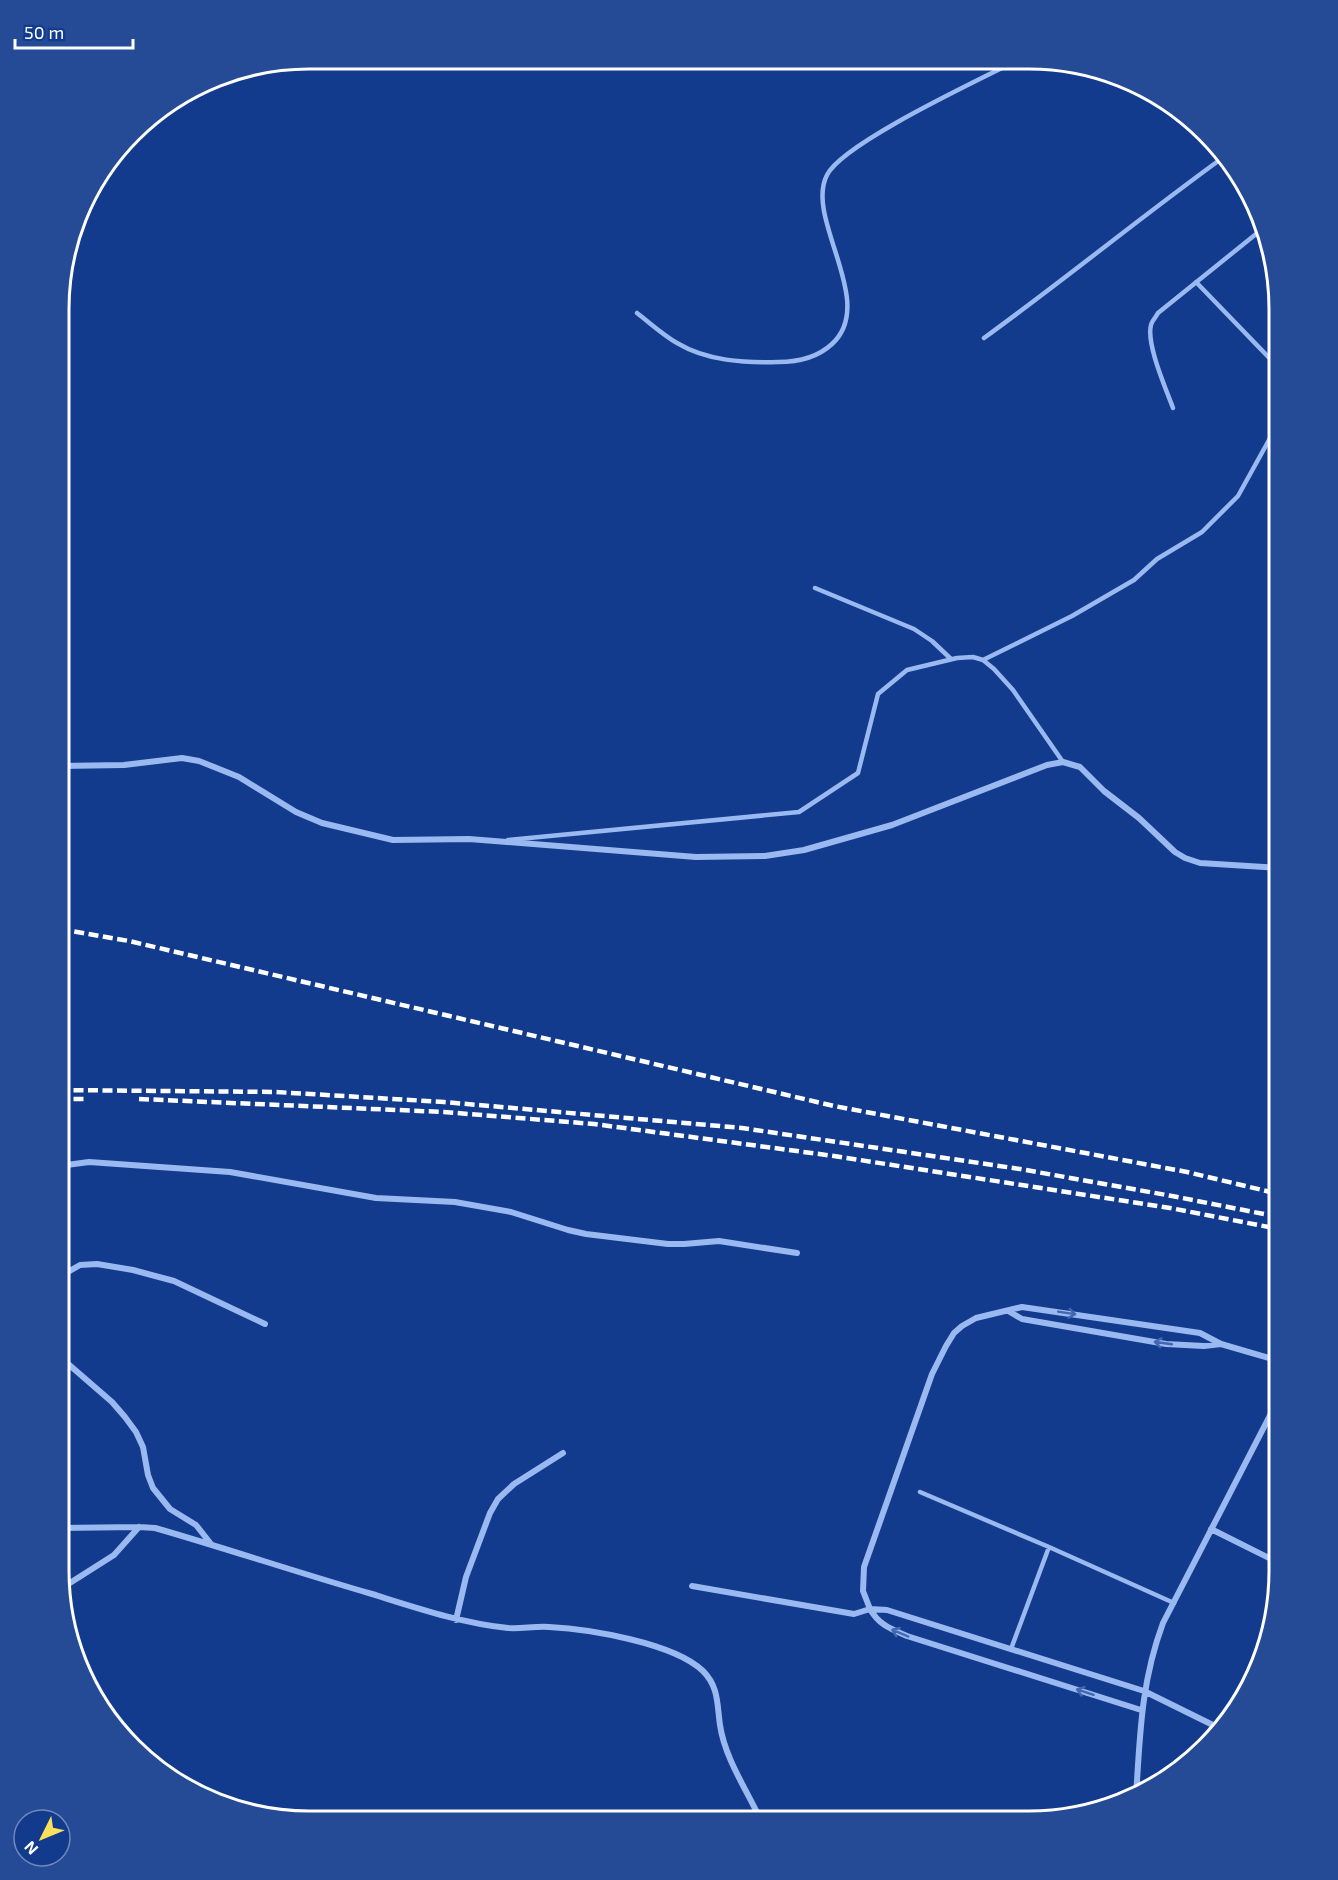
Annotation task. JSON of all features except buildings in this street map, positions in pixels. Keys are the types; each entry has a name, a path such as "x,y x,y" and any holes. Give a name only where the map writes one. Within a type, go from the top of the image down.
{"street":[{"path":"69,766 124,765 182,758 199,761 239,777 296,812 322,823 393,840 498,841 696,857 765,856 804,850 892,825 1047,765 1063,762 1080,767 1175,852 1185,858 1200,863 1269,867"},
{"path":"69,1164 89,1161 230,1172 376,1198 466,1204 511,1212 586,1234 668,1244 719,1241 797,1253"},
{"path":"69,1271 80,1265 97,1264 133,1270 174,1281 265,1324"},
{"path":"1141,1710 907,1636 885,1627 876,1619 863,1591 864,1567 932,1374 946,1346 962,1326 976,1318 1010,1312 1022,1307 1200,1333 1221,1344 1269,1358"},
{"path":"1010,1312 1022,1319 1166,1344 1204,1346 1221,1344"},
{"path":"69,1365 125,1417 143,1447 153,1488 170,1509 196,1525 211,1544"},
{"path":"1137,1785 1141,1710 1155,1644 1269,1417"},
{"path":"456,1620 466,1577 490,1513 498,1499 514,1484 563,1453"},
{"path":"70,1583 114,1555 139,1527"},
{"path":"69,1528 155,1528 456,1620 510,1628 549,1627 659,1646 688,1658 705,1672 715,1689 718,1700 725,1747 756,1811"},
{"path":"1211,1529 1269,1558"},
{"path":"692,1586 854,1614 870,1609 887,1610 1144,1691 1212,1725"}],"lane":[{"path":"637,313 677,343 712,358 751,363 791,362 820,354 838,339 845,326 847,306 842,271 822,196 823,185 833,165 886,129 1001,69"},
{"path":"984,338 1055,286 1134,222 1218,161"},
{"path":"1173,408 1157,364 1150,333 1151,323 1158,313 1257,234"},
{"path":"1196,282 1269,357"},
{"path":"983,660 1072,616 1134,580 1157,559 1202,532 1238,496 1269,442"},
{"path":"815,588 914,629 932,641 951,659"},
{"path":"498,841 799,812 858,773 878,694 907,670 951,659 973,657 983,660 1013,690 1063,762"},
{"path":"920,1492 1174,1603"},
{"path":"1011,1649 1048,1546"}],"railway":[{"path":"69,931 129,941 834,1106 1187,1172 1269,1192"},
{"path":"69,1090 276,1092 444,1102 742,1128 1020,1169 1269,1215"},
{"path":"69,1099 85,1099"},
{"path":"139,1099 444,1112 594,1124 834,1156 1170,1208 1269,1227"}]}
